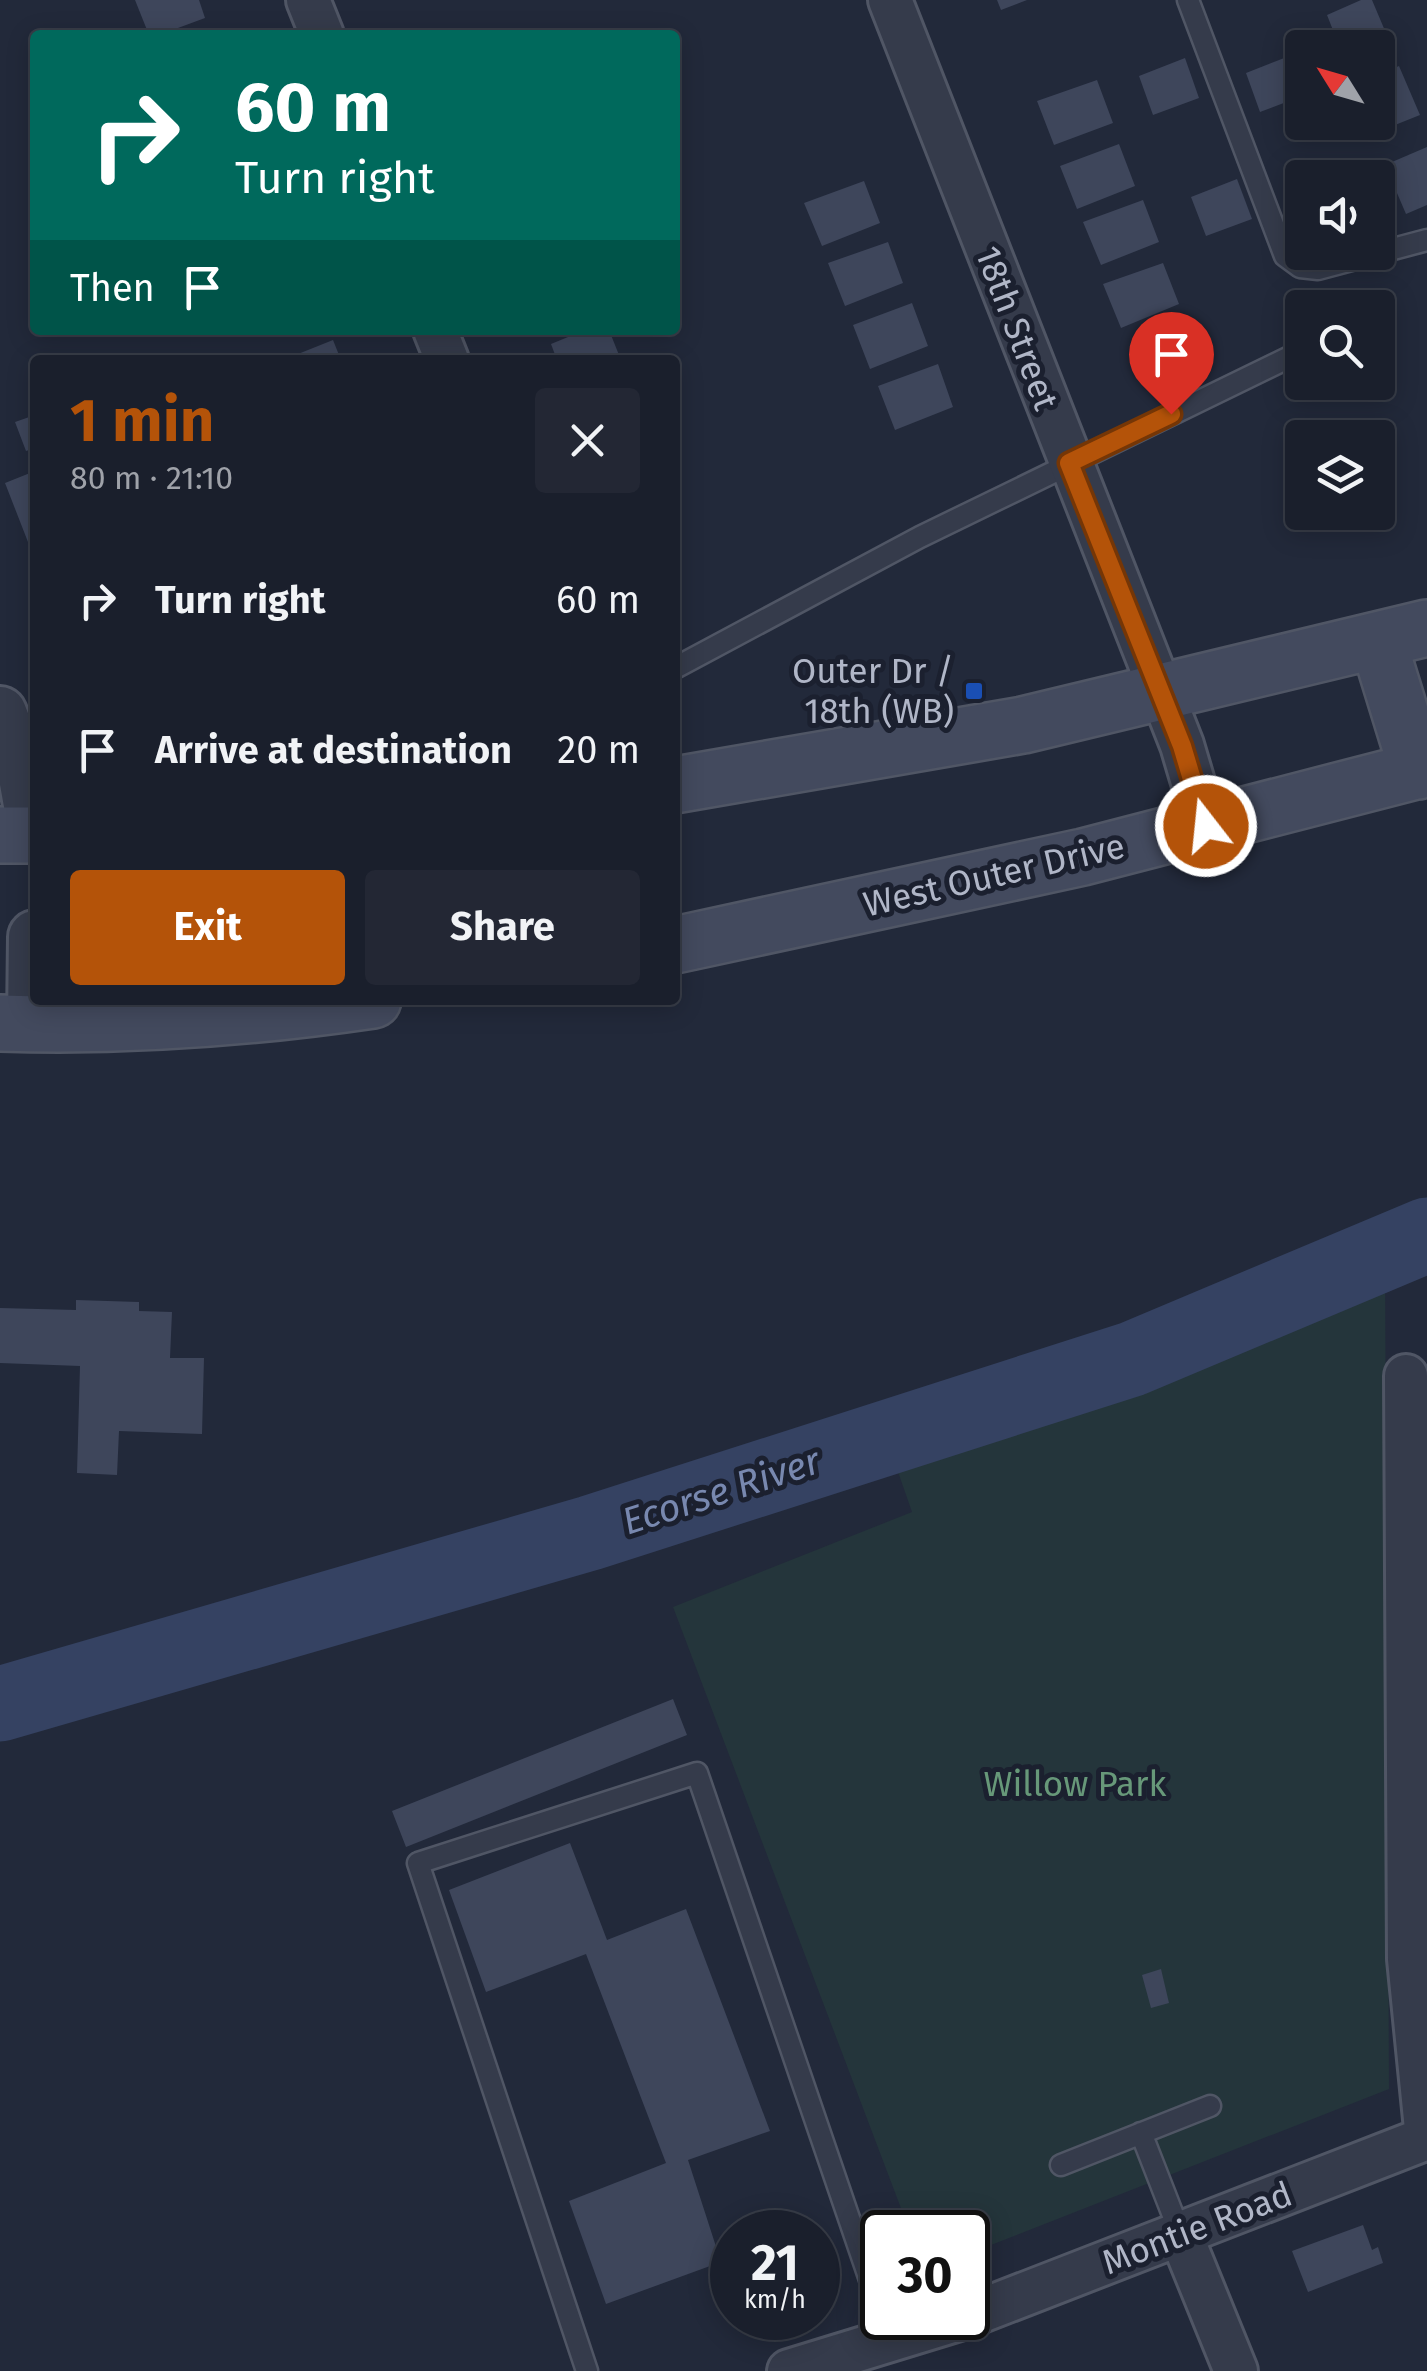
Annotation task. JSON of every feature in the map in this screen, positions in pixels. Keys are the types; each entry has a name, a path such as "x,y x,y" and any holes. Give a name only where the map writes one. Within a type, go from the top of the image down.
{"main road":[{"path":"680,784 1023,726 1403,634 1422,770"},
{"name":"West Outer Drive","path":"680,945 1083,857 1422,770"},
{"path":"0,835 30,834"},
{"path":"17,1024 218,1017 327,1005"}],"street":[{"path":"308,0 320,30"},
{"name":"18th Street","path":"890,0 1182,746 1206,826"},
{"path":"0,713 25,777 30,806"},
{"path":"17,1024 30,961"},
{"path":"1413,1382 1409,1959 1427,2138"},
{"name":"Montie Road","path":"990,2307 1427,2138"},
{"path":"1180,2234 1236,2371"},
{"name":"Montie Road","path":"789,2371 860,2337"}],"lane":[{"path":"1188,0 1285,256 1300,267 1318,268 1427,240"},
{"path":"680,665 920,537 1285,359"},
{"path":"587,2371 418,1863 697,1773 860,2248"},
{"path":"1062,2165 1210,2106"},
{"path":"1141,2133 1180,2234"}],"green space":[{"name":"Willow Park","path":"1385,1261 1389,2089 990,2245 990,2210 902,2210 673,1607 912,1512 889,1446"}],"building":[{"path":"135,0 199,0 205,18 173,30 147,30"},
{"path":"997,0 1027,0 1001,10"},
{"path":"1361,0 1372,0 1385,30 1333,30 1327,15"},
{"path":"1185,58 1199,98 1153,115 1139,76"},
{"path":"1285,58 1285,102 1260,112 1246,73"},
{"path":"1399,66 1420,115 1395,125 1395,68"},
{"path":"1097,80 1113,123 1054,145 1037,101"},
{"path":"1119,144 1135,186 1077,209 1060,166"},
{"path":"1427,147 1427,205 1406,214 1395,188 1395,161"},
{"path":"1237,179 1252,219 1206,236 1191,197"},
{"path":"864,181 880,223 822,246 804,203"},
{"path":"1143,200 1159,242 1101,265 1083,222"},
{"path":"888,242 903,283 845,306 828,263"},
{"path":"1163,263 1179,304 1121,328 1103,284"},
{"path":"912,303 928,346 870,369 853,325"},
{"path":"573,335 611,335 619,355 555,355 551,344"},
{"path":"333,340 339,355 296,355"},
{"path":"938,364 953,407 895,430 878,386"},
{"path":"30,417 30,450 26,451 15,422"},
{"path":"30,473 30,547 5,483"},
{"path":"76,1300 139,1302 139,1311 172,1312 170,1358 204,1358 202,1434 119,1431 117,1475 77,1473 80,1366 0,1363 0,1308 76,1310"},
{"path":"673,1699 687,1735 406,1847 392,1811"},
{"path":"570,1843 607,1940 686,1909 770,2131 688,2160 710,2228 710,2266 606,2304 569,2201 666,2163 586,1954 486,1992 449,1890"},
{"path":"1161,1969 1169,2003 1151,2008 1142,1975"},
{"path":"1363,2225 1372,2250 1378,2247 1383,2263 1308,2292 1292,2251"}],"waterway":[{"name":"Ecorse River","path":"0,1704 590,1533 1132,1359 1427,1235"}],"place":[{"name":"Outer Dr / 18th (WB)","path":"974,691"}],"route":[{"path":"1171,414 1069,463 1182,746 1206,826"}]}
